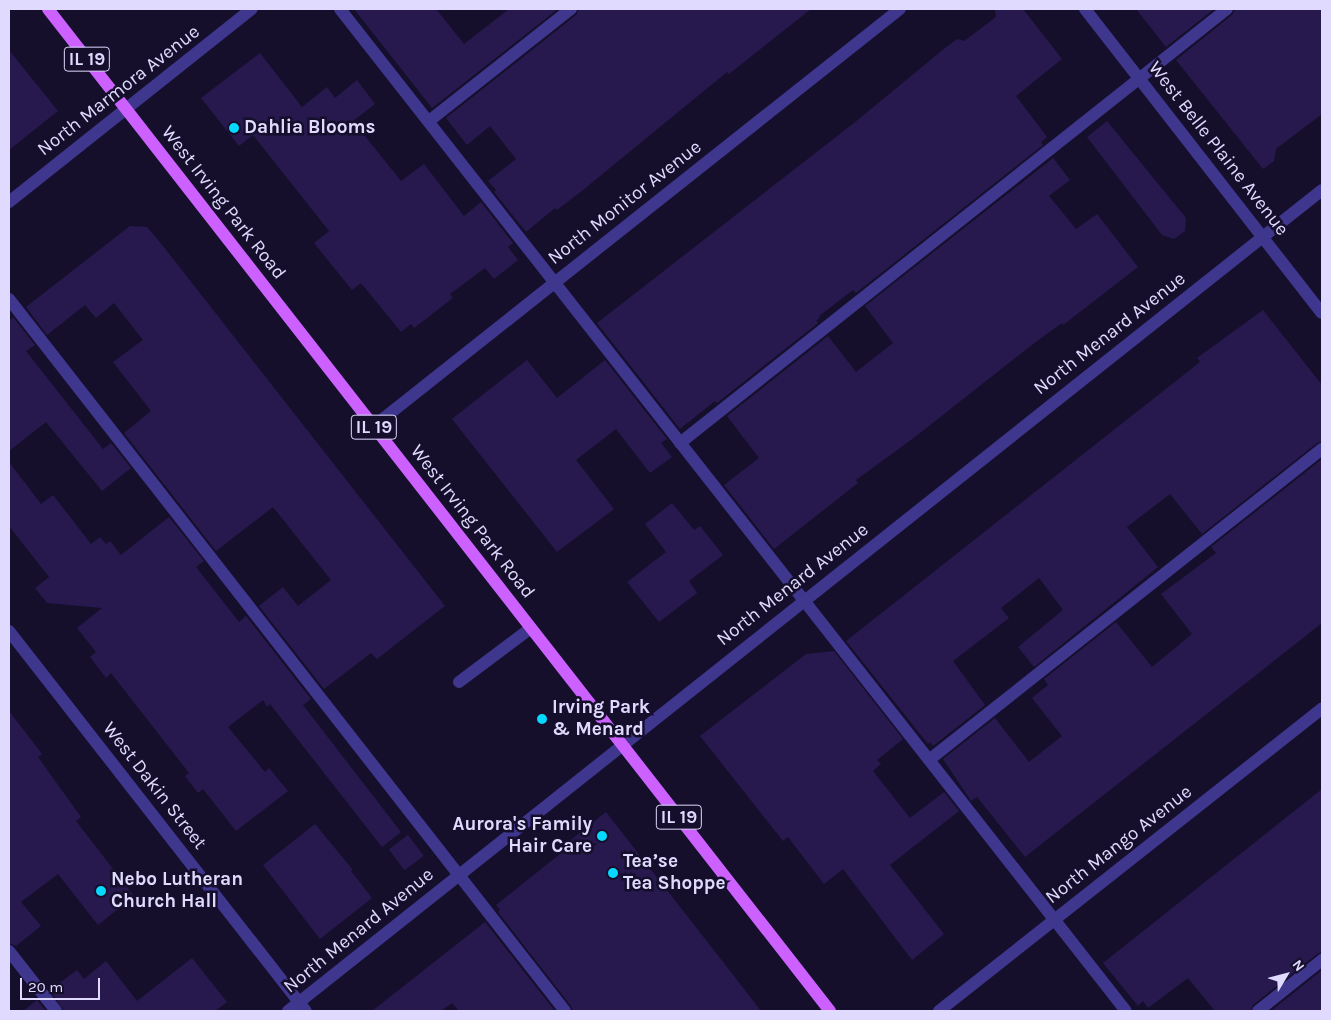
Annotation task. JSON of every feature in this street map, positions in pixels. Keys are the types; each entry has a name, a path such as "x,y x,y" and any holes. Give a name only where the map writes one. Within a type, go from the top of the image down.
{"main road":[{"name":"West Irving Park Road","path":"48,9 830,1011"}],"street":[{"name":"North Marmora Avenue","path":"9,202 252,9"},
{"path":"340,9 1126,1011"},
{"path":"429,122 571,9"},
{"name":"North Monitor Avenue","path":"374,426 900,9"},
{"name":"West Belle Plaine Avenue","path":"1085,9 1322,313"},
{"path":"680,443 1227,9"},
{"name":"North Menard Avenue","path":"288,1011 303,1007 459,875 622,744 1322,190"},
{"path":"9,299 565,1011"},
{"path":"929,760 1322,449"},
{"path":"459,682 532,628"},
{"name":"West Dakin Street","path":"9,631 303,1007"},
{"name":"North Mango Avenue","path":"939,1011 1322,708"},
{"path":"9,951 56,1011"},
{"path":"1258,1011 1322,960"}],"building":[{"path":"354,9 436,9 464,44 509,9 558,9 432,108"},
{"path":"579,9 811,9 729,74 727,72 583,190 557,210 555,208 526,232 494,192 496,190 488,181 516,159 490,126 467,145 446,118 576,15"},
{"path":"995,9 1023,9 1062,59 1016,96 1047,137 1041,142 1043,145 856,293 853,290 819,316 820,318 816,321 818,323 717,403 715,401 680,429 597,323 854,123 945,48 957,39 964,41 996,17"},
{"path":"1136,9 1214,9 1166,47"},
{"path":"1235,9 1322,9 1322,114 1276,149 1274,161 1263,169 1176,60 1232,15"},
{"path":"9,50 58,111 9,150"},
{"path":"260,53 302,107 327,87 335,98 357,80 375,104 353,121 401,181 424,164 464,216 481,202 513,243 508,247 518,260 494,279 485,268 450,294 453,298 414,328 411,324 401,332 361,283 352,290 314,243 329,231 253,135 239,146 201,98"},
{"path":"1107,121 1186,218 1185,231 1174,239 1162,235 1087,137"},
{"path":"1053,158 1070,180 1049,196 1076,229 1097,214 1138,267 1063,325 1062,323 1033,344 915,437 856,480 858,483 774,549 724,485 759,458 727,416 828,336 856,372 893,343 865,306"},
{"path":"130,226 147,227 163,246 445,606 377,659 371,653 324,689 259,606 283,587 298,606 331,580 273,507 216,551 124,433 151,411 113,362 143,340 114,303 96,318 85,305 47,335 26,307"},
{"path":"1263,310 1322,385 1322,441 1202,534 1170,494 1127,527 1158,567 1034,667 1018,647 1063,610 1039,578 1001,608 1009,618 953,661 985,705 933,746 930,742 928,744 846,641 1200,362 1197,358"},
{"path":"13,317 35,345 26,351 103,449 111,443 131,468 102,491 46,422 9,451 9,321"},
{"path":"527,360 557,398 605,360 667,439 661,443 672,457 650,473 616,429 576,460 614,509 557,552 452,419"},
{"path":"1322,459 1322,623 1025,857 977,797 971,801 943,759 995,718 1029,762 1062,736 1032,698 1048,685 1044,679 1116,622 1152,667 1192,634 1161,594 1216,553 1211,547"},
{"path":"9,462 41,504 53,495 91,544 100,537 106,544 110,541 121,555 169,517 204,561 196,567 239,622 246,616 311,699 303,705 401,832 382,847 270,704 267,707 263,700 228,727 265,772 269,768 288,791 236,831 203,789 198,793 185,776 189,773 111,673 106,678 90,657 96,652 77,628 102,608 47,603 35,588 49,577 9,526"},
{"path":"672,503 694,530 700,526 723,555 689,581 697,593 659,622 627,582 666,552 645,524"},
{"path":"834,651 903,739 877,760 881,764 873,771 910,818 944,792 959,811 890,865 944,934 912,960 843,869 824,884 788,837 783,841 700,736 806,654"},
{"path":"9,711 42,754 38,757 81,817 76,821 134,896 98,925 58,874 21,902 41,926 16,946 9,943"},
{"path":"1322,789 1322,952 1253,1005 1250,1011 1215,1011 1188,978 1148,1008 1143,1001 1138,1006 1103,963"},
{"path":"606,812 761,1011 573,1011 498,912 500,910 496,905 560,854 558,850"},
{"path":"315,824 353,870 351,871 372,898 320,939 263,865"},
{"path":"408,835 424,856 404,870 389,849"},
{"path":"485,922 555,1011 459,1011 452,1003 441,1011 372,1011"},
{"path":"192,958 227,1002 215,1011 64,1011 50,990 77,970 84,979 106,961 137,1001"},
{"path":"1322,970 1322,1011 1271,1011"},
{"path":"37,1000 46,1011 23,1011"}],"place":[{"name":"Dahlia Blooms","path":"234,128"},
{"name":"Irving Park & Menard","path":"542,719"},
{"name":"Aurora's Family Hair Care","path":"602,836"},
{"name":"Tea’se Tea Shoppe","path":"613,873"},
{"name":"Nebo Lutheran Church Hall","path":"101,891"}]}
